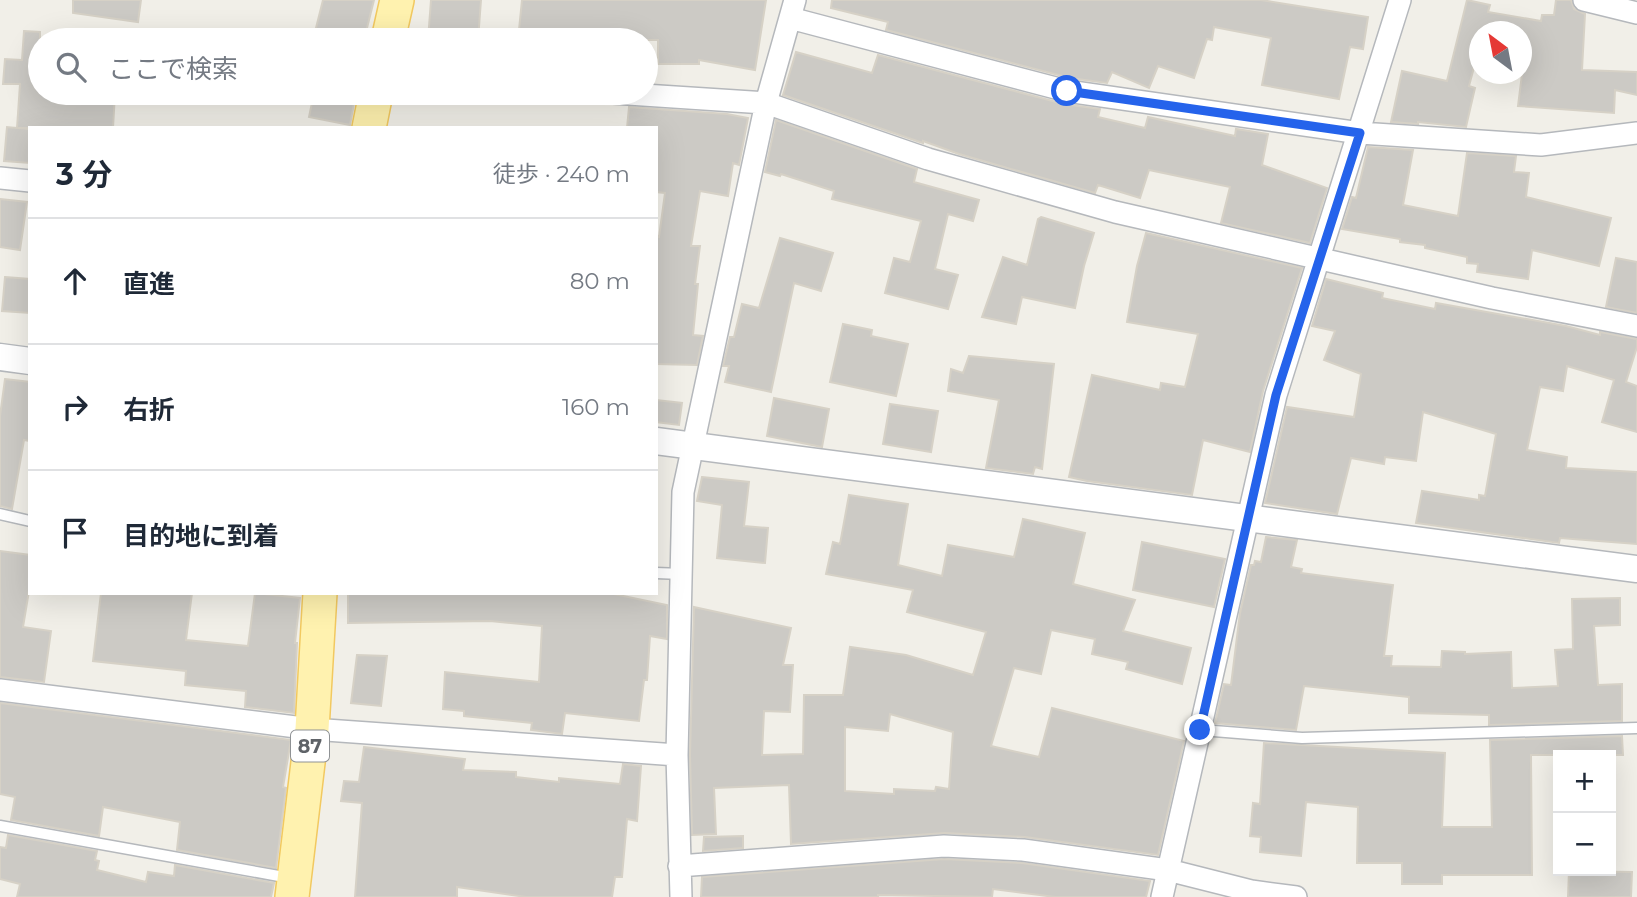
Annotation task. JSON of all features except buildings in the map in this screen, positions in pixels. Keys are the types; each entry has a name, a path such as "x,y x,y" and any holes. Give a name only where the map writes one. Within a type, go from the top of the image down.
{"main road":[{"path":"391,28 397,0"},
{"path":"369,126 374,105"},
{"name":"87","path":"294,888 312,729 320,595"}],"street":[{"path":"1162,897 1276,395 1400,0"},
{"path":"1584,0 1637,13"},
{"path":"681,897 677,755 683,492 766,103 792,9 1067,91 1360,133 1541,145 1637,133"},
{"path":"658,96 766,103 928,159 1115,212 1492,298 1637,327"},
{"path":"0,178 28,181"},
{"path":"0,357 28,360"},
{"path":"658,441 1637,569"},
{"path":"0,690 312,729 677,755"},
{"path":"679,866 944,846 1023,850 1168,870 1251,891 1296,897"}],"lane":[{"path":"0,514 28,521"},
{"path":"658,573 682,574"},
{"path":"1200,730 1302,738 1637,728"},
{"path":"0,826 294,888"}],"route":[{"path":"1067,91 1360,133 1276,395 1200,730"}]}
